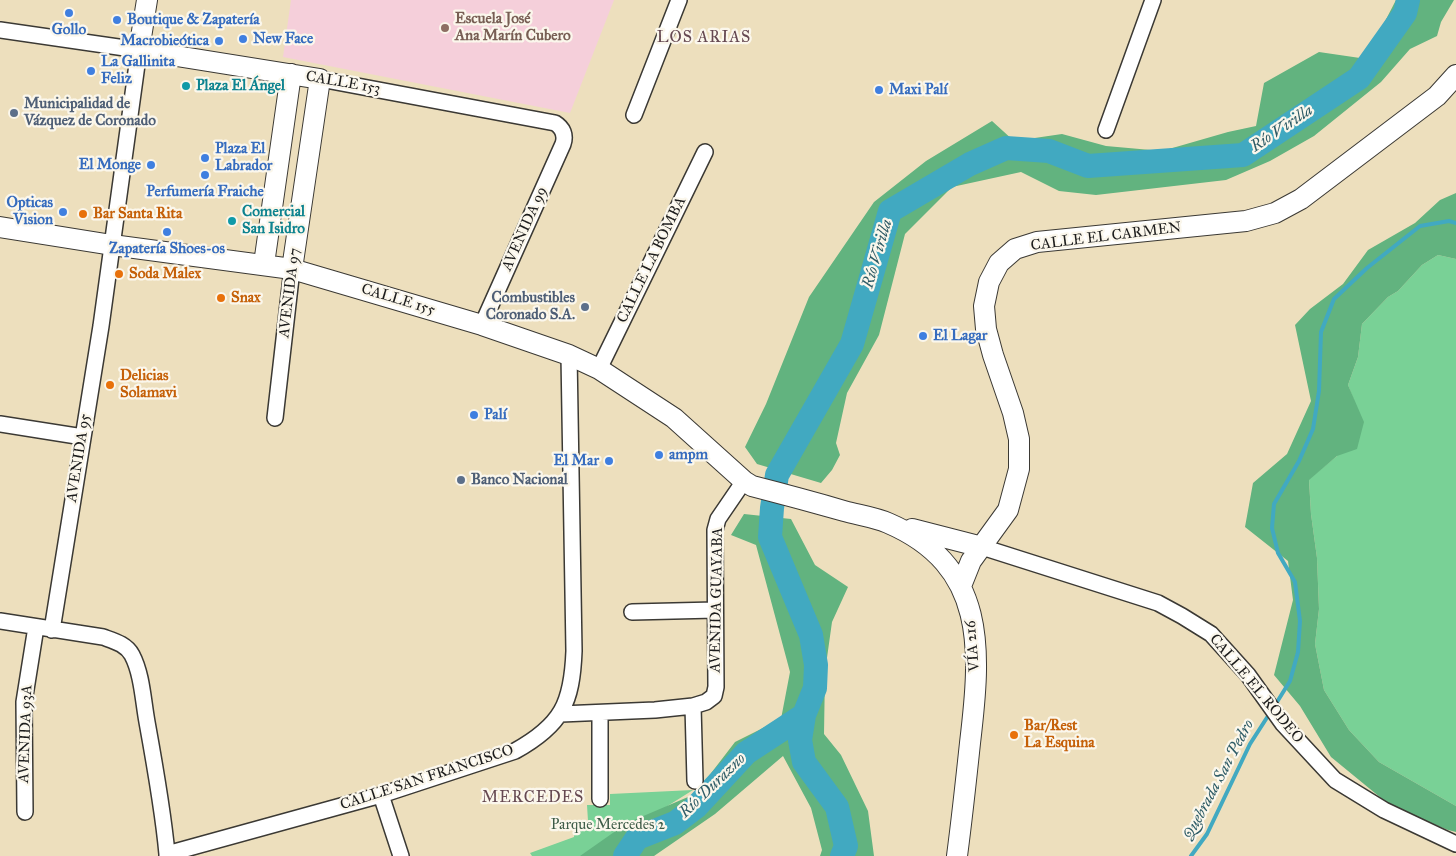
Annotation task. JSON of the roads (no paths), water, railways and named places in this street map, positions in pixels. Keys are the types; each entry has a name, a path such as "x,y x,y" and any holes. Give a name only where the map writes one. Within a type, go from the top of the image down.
{"main road":[{"name":"AVENIDA 95","path":"140,50 147,0"},
{"name":"CALLE 153","path":"140,50 320,79"},
{"name":"AVENIDA 97","path":"264,264 291,74"},
{"name":"CALLE EL CARMEN","path":"961,586 971,561 1008,510 1020,469 1018,439 1013,413 993,355 986,328 984,306 989,282 999,263 1015,249 1036,242 1246,221 1275,213 1301,199 1438,96 1456,75"},
{"name":"AVENIDA 97","path":"292,269 320,79"},
{"name":"CALLE 155","path":"0,227 292,269 482,326 569,355 599,369 674,418 748,484"},
{"name":"VÍA 216","path":"748,484 886,522 925,543 947,564 961,586 969,605 975,628 977,667 957,856"},
{"path":"886,522 982,547"}],"street":[{"path":"634,115 679,0"},
{"path":"1106,130 1153,0"},
{"name":"CALLE 153","path":"0,30 140,50"},
{"name":"AVENIDA 95","path":"52,630 101,326 140,50"},
{"name":"CALLE 153","path":"320,79 555,123 564,131"},
{"name":"AVENIDA 99","path":"482,326 563,144 564,131"},
{"name":"CALLE LA BOMBA","path":"599,369 705,152"},
{"name":"AVENIDA 97","path":"275,418 292,269"},
{"name":"CALLE SAN FRANCISCO","path":"167,855 381,795 515,751 533,741 561,714 571,692 574,651 569,355"},
{"path":"0,424 83,437"},
{"name":"AVENIDA GUAYABA","path":"693,706 706,702 714,696 716,687 715,530 718,518 748,484"},
{"name":"CALLE EL RODEO","path":"982,547 1158,604 1212,634 1248,676 1283,724 1335,780 1384,810 1456,844"},
{"path":"632,612 715,610"},
{"path":"0,621 104,637 118,642 127,648 132,655 140,682 162,808 167,855"},
{"name":"AVENIDA 93A","path":"25,812 24,702 36,627"},
{"path":"561,714 693,706 695,781"},
{"path":"600,713 600,799"},
{"path":"381,795 400,856"}],"waterway":[{"name":"Río Virilla","path":"842,856 846,846 837,807 804,762 800,740 804,715 815,688 816,665 811,635 770,537 772,508 777,475 852,344 890,211 970,164 1006,148 1049,151 1088,166 1243,155 1359,78 1405,13 1408,0"},
{"name":"Quebrada San Pedro","path":"1277,702 1290,681 1298,652 1300,621 1295,582 1278,553 1272,528 1274,504 1299,461 1313,429 1319,391 1321,332 1334,299 1367,268 1420,226 1449,221 1456,223"},
{"name":"Río Durazno","path":"625,856 637,838 675,823 696,807 746,753 804,715"},
{"name":"Quebrada San Pedro","path":"1191,856 1207,834 1250,744 1268,716"}],"place":[{"name":"Gollo","path":"69,13"},
{"name":"Boutique & Zapatería","path":"117,20"},
{"name":"Escuela José Ana Marín Cubero","path":"445,28"},
{"name":"New Face","path":"243,39"},
{"name":"Macrobieótica","path":"219,41"},
{"name":"La Gallinita Feliz","path":"91,71"},
{"name":"Plaza El Ángel","path":"186,86"},
{"name":"Maxi Palí","path":"879,90"},
{"name":"Municipalidad de Vázquez de Coronado","path":"14,113"},
{"name":"Plaza El Labrador","path":"205,158"},
{"name":"El Monge","path":"151,165"},
{"name":"Perfumería Fraiche","path":"205,175"},
{"name":"Opticas Vision","path":"63,212"},
{"name":"Bar Santa Rita","path":"83,214"},
{"name":"Comercial San Isidro","path":"232,221"},
{"name":"Zapatería Shoes-os","path":"167,232"},
{"name":"Soda Malex","path":"119,274"},
{"name":"Snax","path":"221,298"},
{"name":"Combustibles Coronado S.A.","path":"585,307"},
{"name":"El Lagar","path":"923,336"},
{"name":"Delicias Solamavi","path":"110,385"},
{"name":"Palí","path":"474,415"},
{"name":"ampm","path":"659,455"},
{"name":"El Mar","path":"609,461"},
{"name":"Banco Nacional","path":"461,480"},
{"name":"Bar/Rest La Esquina","path":"1014,735"}],"district":[{"name":"LOS ARIAS","path":"704,38"},
{"name":"MERCEDES","path":"533,798"}],"park label":[{"name":"Parque Mercedes 2","path":"608,825"}]}
